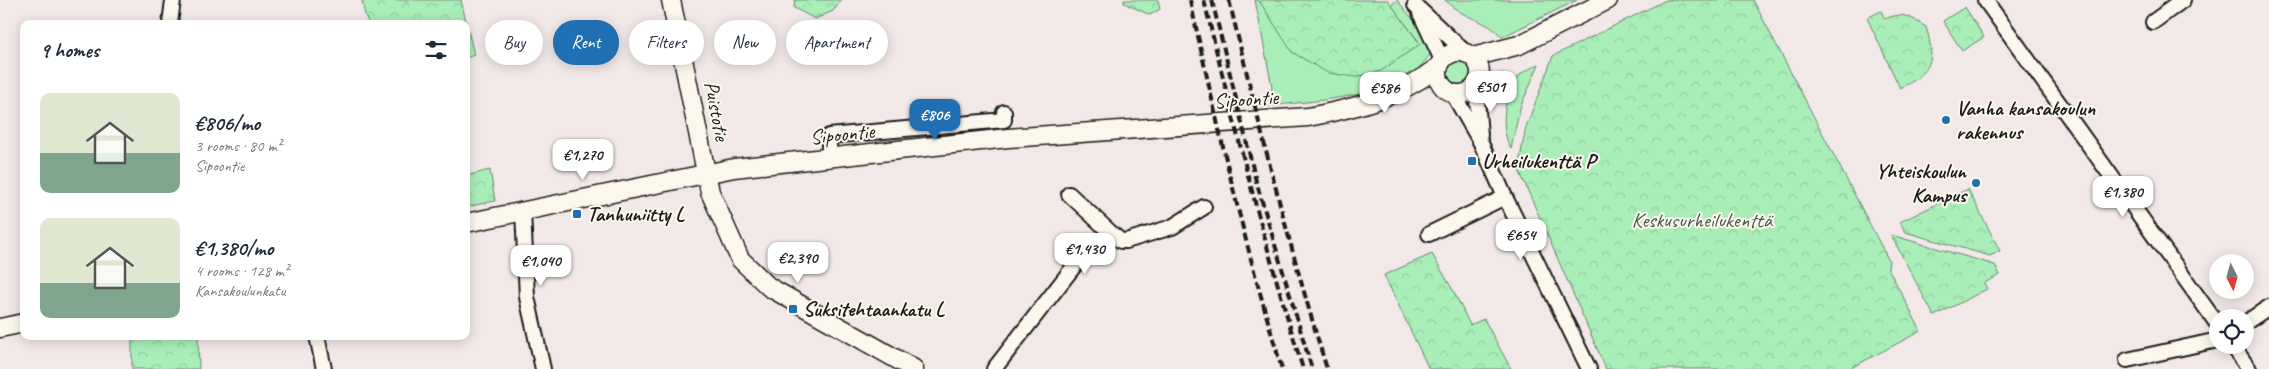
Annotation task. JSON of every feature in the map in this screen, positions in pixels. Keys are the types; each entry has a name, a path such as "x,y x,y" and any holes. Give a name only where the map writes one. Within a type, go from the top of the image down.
{"street":[{"path":"170,20 173,0"},
{"name":"Puistotie","path":"671,0 710,192 740,259 769,287 914,369"},
{"path":"1589,369 1505,197 1480,141 1449,92 1440,84 1438,76 1440,64 1449,54 1469,55 1519,45 1608,0"},
{"path":"1985,0 2209,312"},
{"path":"2153,22 2183,0"},
{"path":"1413,2 1469,55 1480,71 1476,114 1480,141"},
{"path":"1413,2 1440,64"},
{"path":"1449,92 1461,94 1478,83 1519,45"},
{"name":"Sipoontie","path":"470,222 706,172 1008,138 1308,116 1355,108 1404,90 1440,64"},
{"name":"Sipoontie","path":"1404,90 1449,92"},
{"path":"830,158 829,136 1004,120 1004,112"},
{"path":"1069,194 1121,241 1172,227 1204,207"},
{"path":"1429,234 1505,197"},
{"path":"523,210 527,297 543,369"},
{"path":"994,369 1082,256 1111,233"},
{"path":"2254,317 2269,307"},
{"path":"0,328 20,324"},
{"path":"318,340 324,369"},
{"path":"2127,360 2209,342"},
{"path":"2238,354 2249,369"}],"green space":[{"path":"362,0 461,0 466,20 367,20"},
{"path":"795,0 842,0 833,11 815,19 794,8"},
{"path":"1124,0 1158,0 1160,9 1150,15 1124,3"},
{"path":"1255,0 1420,43 1391,5 1397,0 1428,38 1430,55 1415,72 1383,88 1344,97 1268,106 1272,87"},
{"path":"1263,0 1388,0 1420,44 1381,71 1355,77 1328,73 1292,52 1260,2"},
{"path":"1445,0 1577,0 1502,37 1490,26 1460,12"},
{"name":"Keskusurheilukenttä","path":"1666,0 1753,0 1889,261 1888,268 1921,331 1849,369 1606,369 1518,168 1526,127 1553,56"},
{"path":"1965,7 1984,37 1962,51 1943,21"},
{"path":"1881,11 1885,19 1902,15 1915,20 1926,27 1929,38 1931,57 1925,71 1919,77 1900,88 1867,18"},
{"path":"470,38 474,55 470,56"},
{"path":"1459,59 1469,63 1473,73 1469,83 1459,87 1449,83 1445,73 1449,63"},
{"path":"1539,64 1520,108 1511,149 1507,140 1504,121 1510,90 1521,74"},
{"path":"1503,73 1497,94 1491,102 1482,108 1483,98 1488,88"},
{"path":"490,170 495,201 470,206 470,175"},
{"path":"1968,189 2000,251 1990,256 1905,232 1900,222"},
{"path":"1891,235 1995,265 2000,275 1984,283 1987,289 1934,316"},
{"path":"1432,254 1470,325 1484,319 1511,369 1429,369 1384,275"},
{"path":"132,340 198,340 199,369 132,369"}],"railway":[{"path":"1190,0 1232,185 1282,369"},
{"path":"1204,0 1250,185 1303,369"},
{"path":"1212,0 1256,181 1312,369"},
{"path":"1229,0 1287,231 1327,369"}],"place":[{"name":"Vanha kansakoulun rakennus","path":"1946,120"},
{"name":"Urheilukenttä P","path":"1472,161"},
{"name":"Yhteiskoulun Kampus","path":"1976,183"},
{"name":"Tanhuniitty L","path":"577,214"},
{"name":"Suksitehtaankatu L","path":"793,309"}]}
